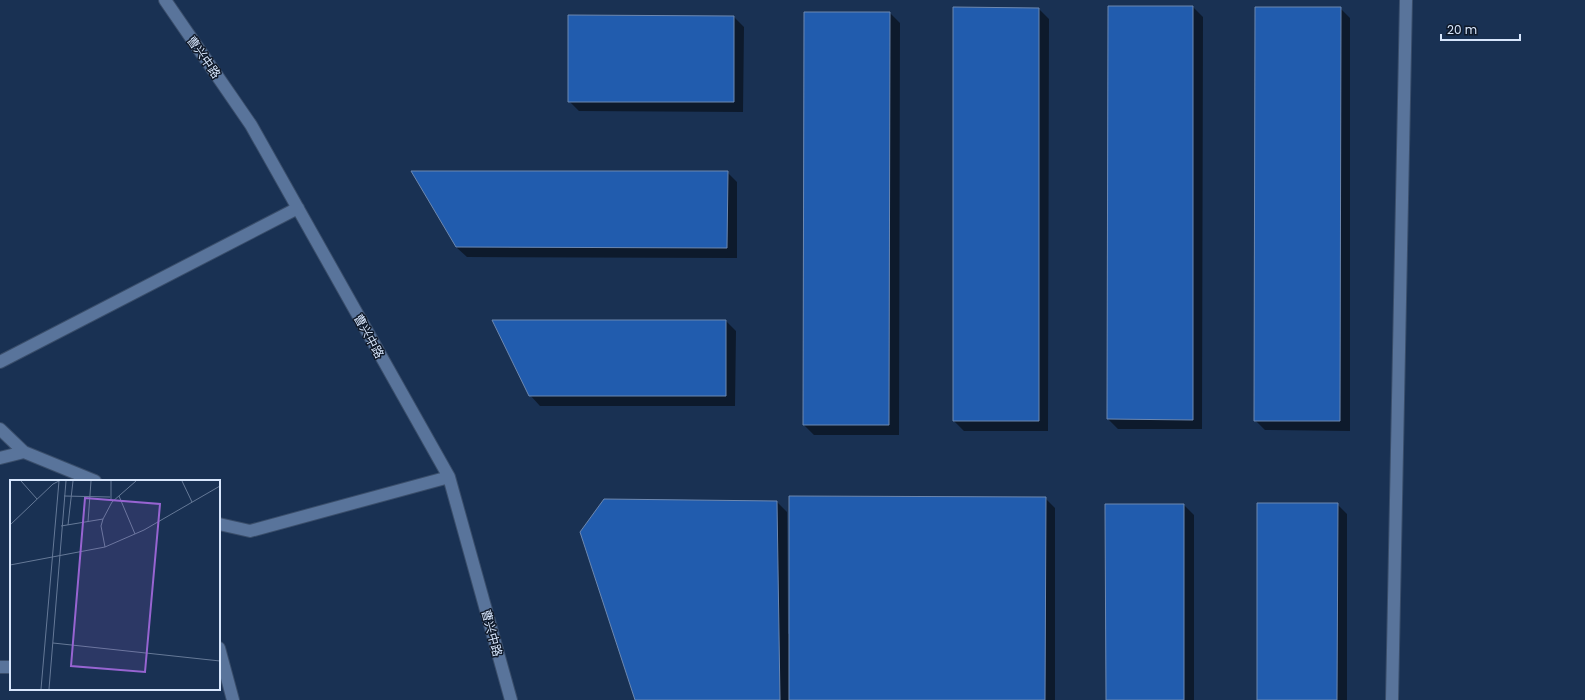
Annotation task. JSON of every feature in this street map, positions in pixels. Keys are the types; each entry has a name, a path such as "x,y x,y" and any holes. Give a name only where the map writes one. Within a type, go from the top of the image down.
{"street":[{"name":"曹兴中路","path":"165,0 251,125 449,477 510,700"},
{"path":"1392,700 1406,0"},
{"path":"0,362 298,208"},
{"path":"0,430 24,452 94,480"},
{"path":"0,458 24,452"},
{"path":"220,524 250,531 449,477"},
{"path":"221,660 233,700"}],"building":[{"path":"1108,6 1193,6 1193,420 1107,419"},
{"path":"953,7 1039,8 1039,421 953,421"},
{"path":"1255,7 1341,7 1340,421 1254,421"},
{"path":"804,12 890,12 889,425 803,425"},
{"path":"568,15 734,16 734,102 568,102"},
{"path":"411,171 728,171 727,248 456,247"},
{"path":"492,320 726,320 726,396 529,396"},
{"path":"789,496 1046,497 1045,700 789,700"},
{"path":"604,499 777,501 780,700 635,700 580,532"},
{"path":"1257,503 1338,503 1337,700 1257,700"},
{"path":"1105,504 1184,504 1184,700 1106,700"}]}
